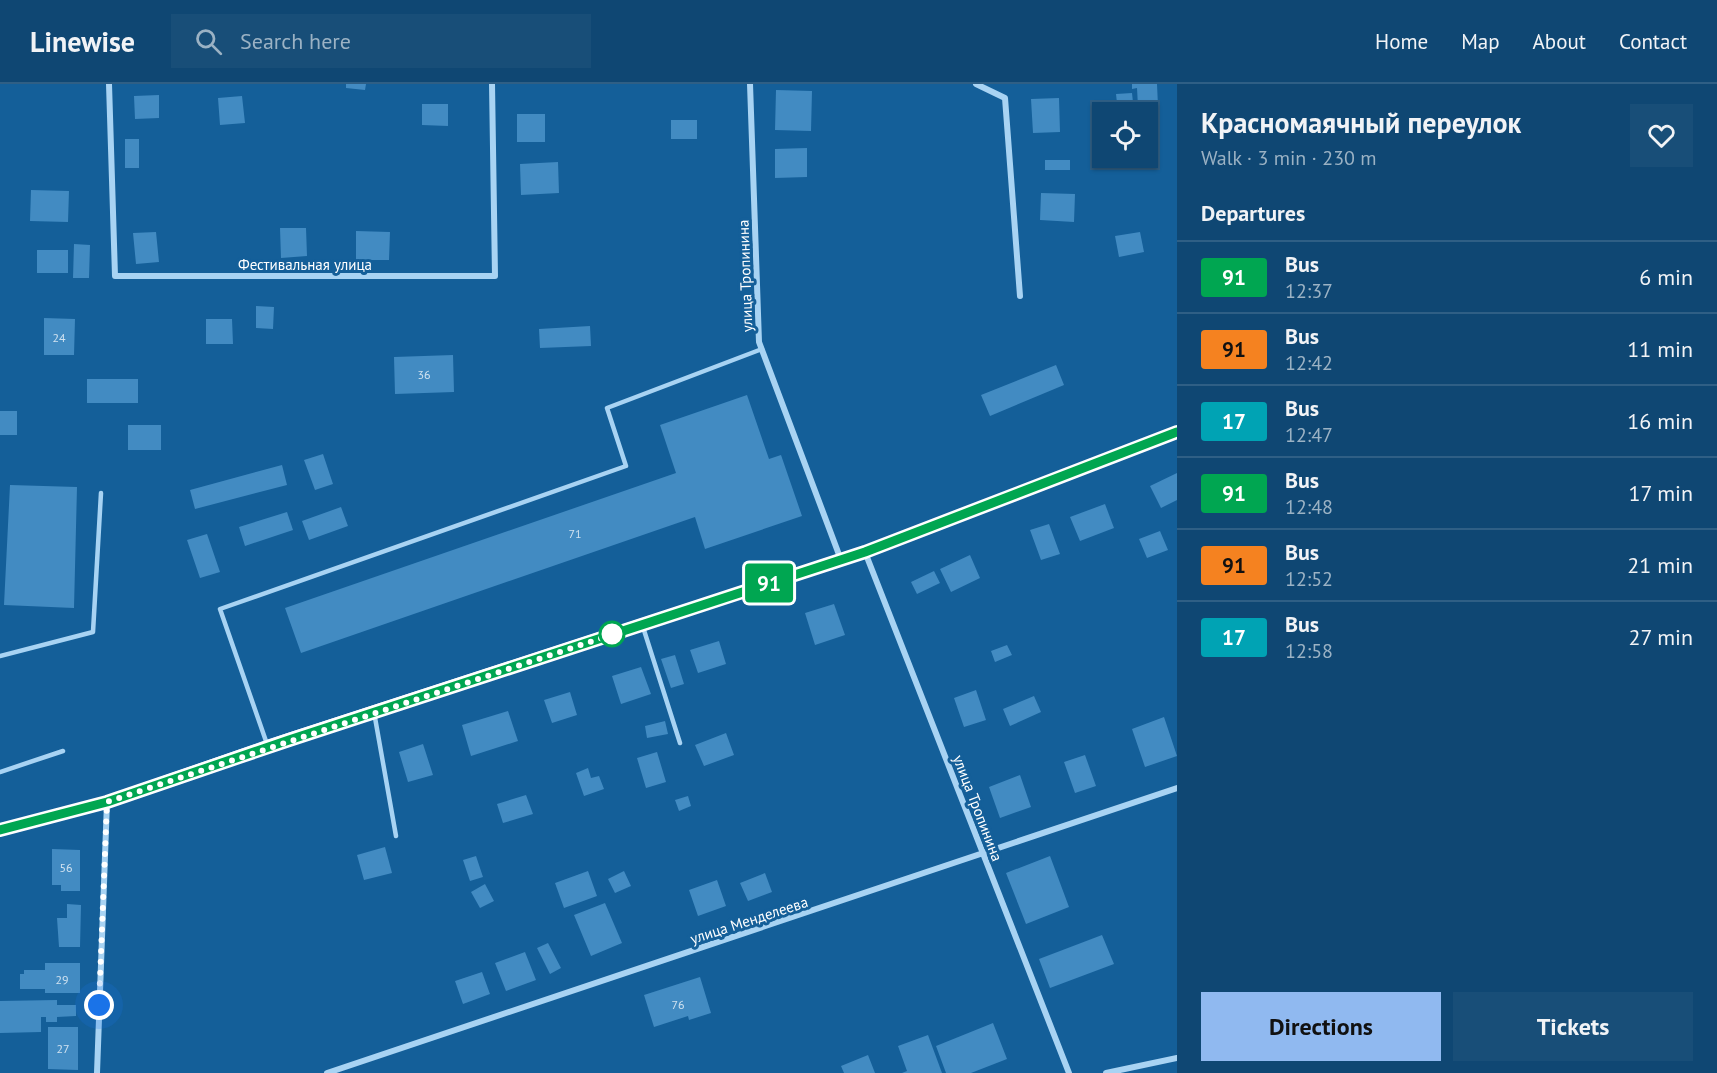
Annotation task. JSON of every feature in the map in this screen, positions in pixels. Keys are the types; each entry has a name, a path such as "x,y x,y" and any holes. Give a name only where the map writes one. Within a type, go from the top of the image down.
{"main road":[{"path":"0,830 107,802 267,747 865,552 1177,432"}],"street":[{"name":"Фестивальная улица","path":"109,84 115,276 495,276 492,84"},
{"name":"улица Тропинина","path":"750,84 759,342 841,560"},
{"path":"976,84 1005,98 1020,296"},
{"name":"улица Тропинина","path":"865,552 1069,1073"},
{"name":"улица Менделеева","path":"327,1073 984,855 1177,788"},
{"path":"97,1073 107,802"},
{"path":"1106,1073 1177,1058"}],"lane":[{"path":"267,747 220,609 626,466 607,408 762,349"},
{"path":"0,656 93,632 100,493"},
{"path":"642,624 680,743"},
{"path":"374,712 396,836"},
{"path":"0,772 63,751"}],"building":[{"path":"346,84 366,84 365,90 346,88"},
{"path":"1132,84 1157,84 1158,102 1138,102 1137,88 1132,89"},
{"path":"776,90 812,91 811,131 775,130"},
{"path":"1132,93 1133,102 1117,102 1116,94"},
{"path":"159,95 159,118 135,119 134,96"},
{"path":"242,96 245,123 220,125 218,98"},
{"path":"1059,98 1060,132 1033,133 1031,99"},
{"path":"422,104 448,104 448,126 422,125"},
{"path":"517,114 545,114 545,142 517,142"},
{"path":"671,120 697,120 697,139 671,139"},
{"path":"125,139 139,139 139,168 125,168"},
{"path":"807,148 807,177 775,178 775,149"},
{"path":"1045,160 1070,160 1070,170 1045,170"},
{"path":"558,162 559,193 521,195 520,164"},
{"path":"31,190 69,191 68,222 30,221"},
{"path":"1041,193 1075,194 1074,222 1040,220"},
{"path":"280,228 306,228 307,256 281,258"},
{"path":"356,231 390,232 389,260 356,260"},
{"path":"156,232 159,262 136,264 133,233"},
{"path":"1140,232 1144,252 1119,257 1115,236"},
{"path":"74,244 90,245 89,278 73,278"},
{"path":"37,250 68,250 68,273 37,273"},
{"path":"256,306 274,307 273,329 256,328"},
{"path":"44,318 75,319 74,355 44,355"},
{"path":"206,319 232,319 233,344 206,344"},
{"path":"590,326 591,346 540,348 539,329"},
{"path":"453,355 454,392 395,394 394,357"},
{"path":"1056,365 1064,385 990,416 981,395"},
{"path":"87,379 138,379 138,403 87,403"},
{"path":"747,395 769,459 781,455 802,516 705,549 695,517 301,653 285,608 676,473 660,425"},
{"path":"0,411 17,411 17,435 0,435"},
{"path":"128,425 161,425 161,450 128,450"},
{"path":"323,454 333,484 315,490 304,460"},
{"path":"282,465 287,485 195,509 190,490"},
{"path":"1177,473 1177,500 1161,508 1150,486"},
{"path":"10,485 77,487 74,608 4,605"},
{"path":"1105,504 1114,528 1080,541 1070,517"},
{"path":"341,507 348,526 309,540 302,521"},
{"path":"287,512 293,530 245,546 239,527"},
{"path":"1049,524 1060,554 1041,560 1030,530"},
{"path":"1160,531 1168,550 1147,558 1139,539"},
{"path":"207,534 220,572 200,578 187,540"},
{"path":"970,555 980,578 951,592 940,569"},
{"path":"934,571 940,583 917,594 911,582"},
{"path":"834,604 845,635 815,645 805,613"},
{"path":"719,641 726,664 698,673 690,650"},
{"path":"1007,645 1012,655 995,662 991,651"},
{"path":"675,655 684,684 671,688 661,659"},
{"path":"641,667 651,694 621,704 612,676"},
{"path":"976,690 986,720 964,727 954,698"},
{"path":"570,692 577,715 552,723 544,700"},
{"path":"1034,696 1041,712 1010,726 1003,709"},
{"path":"508,711 518,741 471,756 462,725"},
{"path":"1164,717 1177,756 1145,767 1132,729"},
{"path":"665,721 668,734 647,738 645,726"},
{"path":"726,733 734,755 704,766 695,745"},
{"path":"423,744 433,775 408,782 399,752"},
{"path":"657,752 666,782 646,788 637,758"},
{"path":"1085,755 1096,786 1075,793 1064,762"},
{"path":"588,768 591,778 599,776 604,789 584,796 576,773"},
{"path":"1020,775 1031,807 1000,818 989,787"},
{"path":"526,795 533,814 503,823 497,804"},
{"path":"688,796 691,806 679,811 675,800"},
{"path":"385,847 392,873 364,880 357,855"},
{"path":"52,849 80,850 80,891 61,891 61,885 52,885"},
{"path":"476,856 483,877 470,881 463,860"},
{"path":"1050,856 1069,907 1026,924 1006,873"},
{"path":"588,871 597,896 564,908 555,883"},
{"path":"624,871 631,886 615,893 608,879"},
{"path":"765,873 772,892 748,901 740,883"},
{"path":"717,880 726,906 698,916 689,890"},
{"path":"485,884 494,901 480,908 471,892"},
{"path":"605,903 622,943 591,956 574,915"},
{"path":"67,904 81,905 80,947 59,947 57,918 67,918"},
{"path":"1102,935 1114,964 1050,988 1039,959"},
{"path":"548,943 561,968 550,974 537,948"},
{"path":"525,952 536,980 506,991 495,963"},
{"path":"45,963 80,963 80,993 45,993 45,989 20,989 20,974 24,974 24,970 45,970"},
{"path":"482,972 490,994 463,1004 455,981"},
{"path":"700,977 711,1013 689,1020 688,1016 654,1027 644,995"},
{"path":"57,1000 57,1005 76,1005 76,1016 57,1017 57,1022 46,1022 46,1017 41,1017 41,1032 0,1033 0,1001"},
{"path":"993,1023 1007,1059 971,1073 946,1073 936,1046"},
{"path":"48,1027 78,1027 78,1070 48,1069"},
{"path":"928,1035 942,1073 902,1073 907,1071 898,1046"},
{"path":"868,1055 875,1073 844,1073 841,1066"}],"bus line":[{"name":"91","path":"0,830 107,802 289,740 880,547 1177,432"}],"route":[{"path":"99,1005 107,802 267,747 620,632 612,634"}]}
